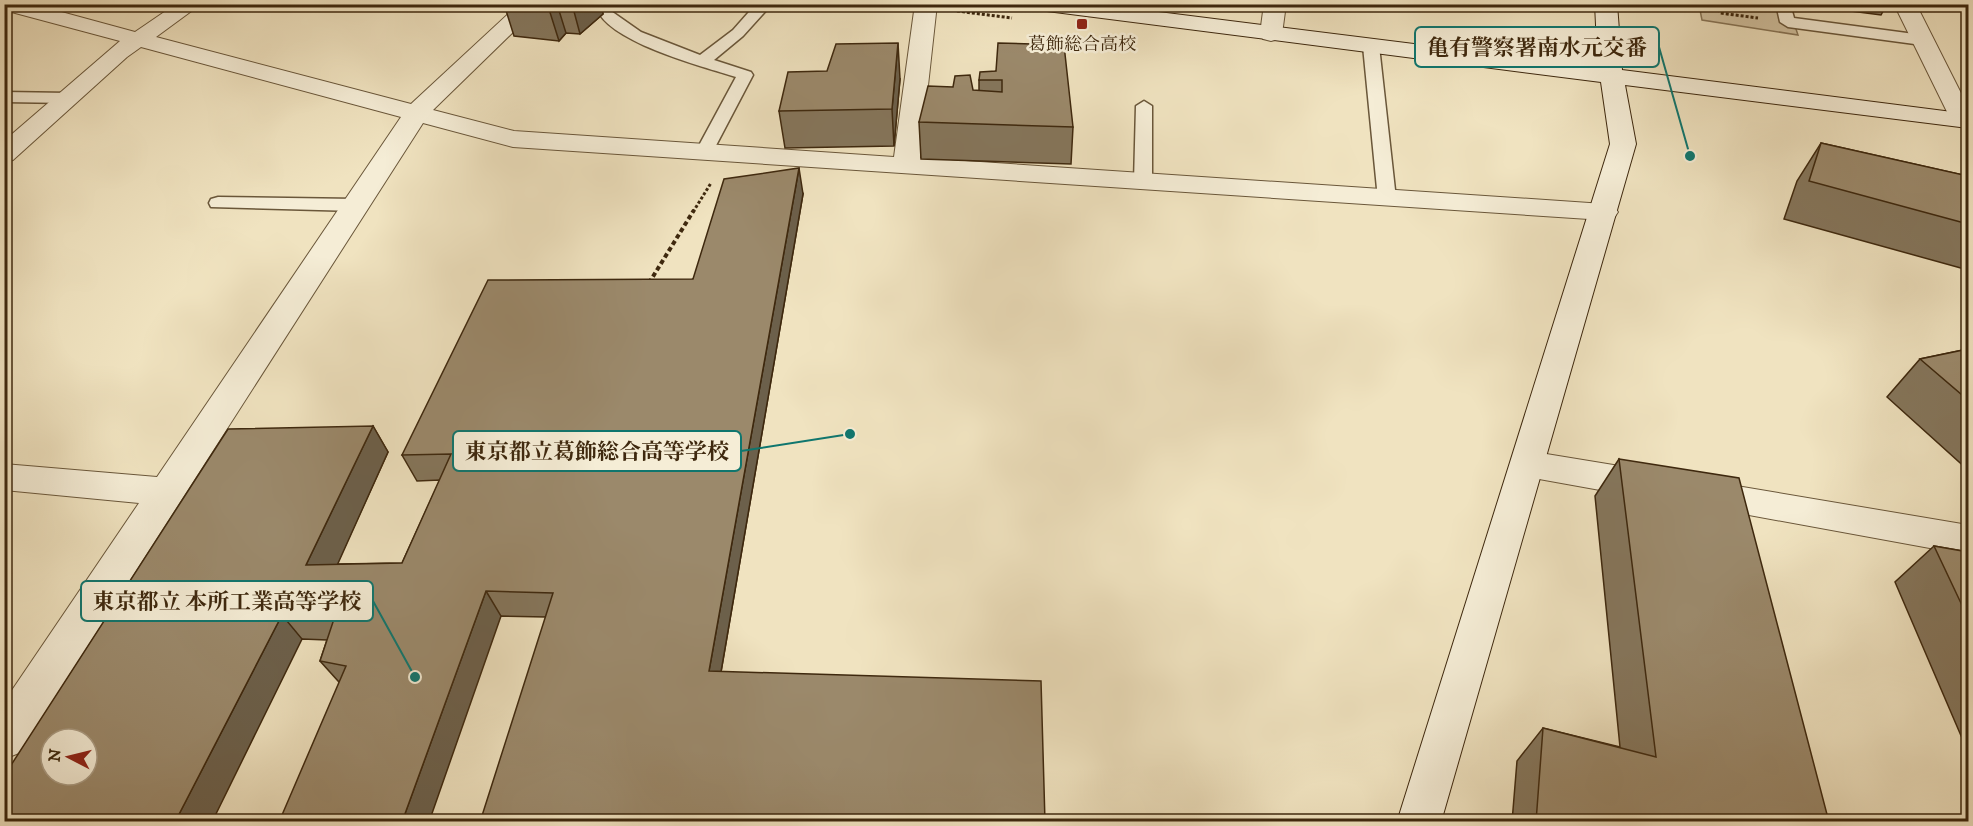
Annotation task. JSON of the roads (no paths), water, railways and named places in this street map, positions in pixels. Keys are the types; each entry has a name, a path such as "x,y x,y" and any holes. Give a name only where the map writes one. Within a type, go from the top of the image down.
{"street":[{"path":"4,4 513,139 1604,212"},
{"path":"4,154 137,39 191,4"},
{"path":"4,739 417,112 532,4"},
{"path":"906,164 926,4"},
{"path":"1039,4 1132,10 1271,34 1966,120"},
{"path":"1271,34 1275,4"},
{"path":"1419,822 1623,144 1611,75 1606,4"},
{"path":"1905,4 1966,120"},
{"path":"1528,464 1968,540"},
{"path":"4,477 166,492"}],"lane":[{"path":"603,4 604,13 625,31 655,46 745,75 716,152"},
{"path":"704,60 738,33 765,4"},
{"path":"1783,4 1788,22 1922,40"},
{"path":"1371,46 1387,199"},
{"path":"4,97 69,98"},
{"path":"1143,182 1144,106"},
{"path":"218,203 356,205"}],"place":[{"name":"葛飾総合高校","path":"1082,24"},
{"name":"亀有警察署南水元交番","path":"1690,156"},
{"name":"東京都立葛飾総合高等学校","path":"850,434"},
{"name":"東京都立 本所工業高等学校","path":"415,677"}]}
